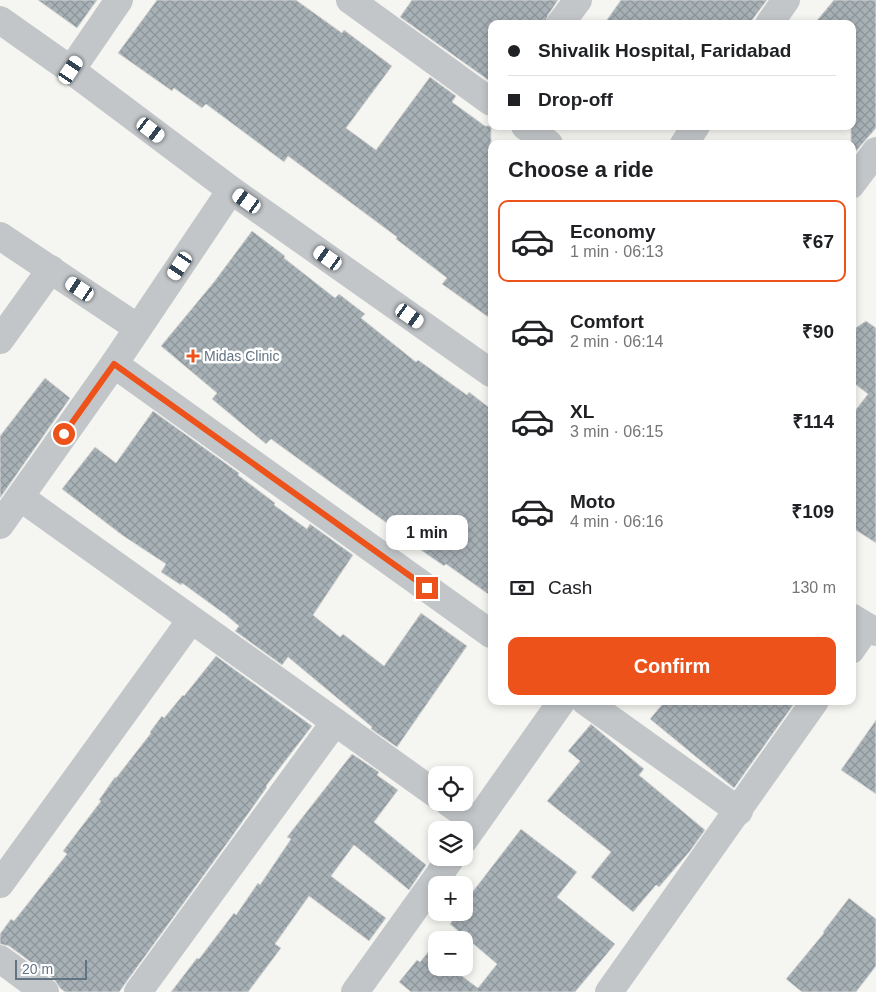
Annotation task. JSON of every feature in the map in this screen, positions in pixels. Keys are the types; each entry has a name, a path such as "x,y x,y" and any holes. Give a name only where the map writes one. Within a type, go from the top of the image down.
{"street":[{"path":"71,70 119,0"},
{"path":"563,20 578,0"},
{"path":"772,20 786,0"},
{"path":"366,5 488,100"},
{"path":"0,20 71,70 231,190 488,371"},
{"path":"530,130 544,140"},
{"path":"856,179 876,151"},
{"path":"0,525 114,364 231,190"},
{"path":"0,236 138,328"},
{"path":"0,340 50,269"},
{"path":"114,364 488,632"},
{"path":"20,497 428,788"},
{"path":"0,884 191,620"},
{"path":"856,641 865,625"},
{"path":"473,827 559,705"},
{"path":"591,705 739,811"},
{"path":"609,992 812,705"},
{"path":"138,992 335,722"},
{"path":"455,811 462,821"},
{"path":"355,992 445,866"},
{"path":"0,959 44,992"}],"building":[{"path":"38,0 97,0 77,28"},
{"path":"157,0 296,0 342,33 344,30 392,66 346,128 376,150 430,77 456,96 452,102 485,126 488,126 488,130 491,130 491,140 488,140 488,317 442,284 447,278 396,239 397,237 288,156 284,162 206,104 202,108 174,88 172,91 118,53"},
{"path":"412,0 558,0 546,20 488,20 488,80 400,17"},
{"path":"621,0 767,0 752,20 607,20"},
{"path":"834,0 876,0 876,128 856,151 856,140 851,140 851,130 856,130 856,20 817,20"},
{"path":"252,231 335,298 339,294 365,314 361,318 416,362 418,360 467,395 469,392 488,407 488,594 446,564 444,566 405,539 406,537 271,439 266,444 212,399 217,393 161,346 214,282"},
{"path":"866,321 876,328 876,543 856,530 856,410 868,394 856,385 856,328"},
{"path":"45,378 70,398 0,498 0,436"},
{"path":"153,411 239,473 238,475 275,503 274,505 307,529 310,524 353,555 313,615 340,637 343,634 384,666 421,613 467,646 397,747 371,729 372,727 288,657 282,665 235,631 239,626 226,615 182,583 181,585 161,572 166,564 122,535 62,489 95,447 116,463"},
{"path":"216,656 312,726 266,786 233,835 119,992 65,992 54,979 9,946 0,944 0,934 11,919 14,921 67,854 63,851 101,801 99,800 115,777 151,733 162,716 164,718 184,696"},
{"path":"662,705 793,705 734,788 650,719"},
{"path":"876,720 876,794 841,770"},
{"path":"591,724 644,769 639,775 705,830 690,851 659,887 656,885 633,912 591,877 611,852 547,801 580,761 568,751"},
{"path":"352,754 379,772 377,775 398,790 374,822 426,865 409,890 354,845 331,876 386,918 369,941 309,896 275,944 281,948 248,992 171,992 234,913 236,915 258,883 260,885 291,839 287,837"},
{"path":"521,829 577,872 557,897 615,944 575,992 411,992 399,982 417,960 420,962 428,952 428,976 462,976 478,988 497,964 473,944 473,931 458,931 450,924 452,921 473,921 473,891"},
{"path":"849,898 876,919 876,966 856,992 802,992 786,979 824,933"}],"place":[{"name":"Midas Clinic","path":"193,356"}],"route":[{"path":"64,434 114,364 427,588"}]}
